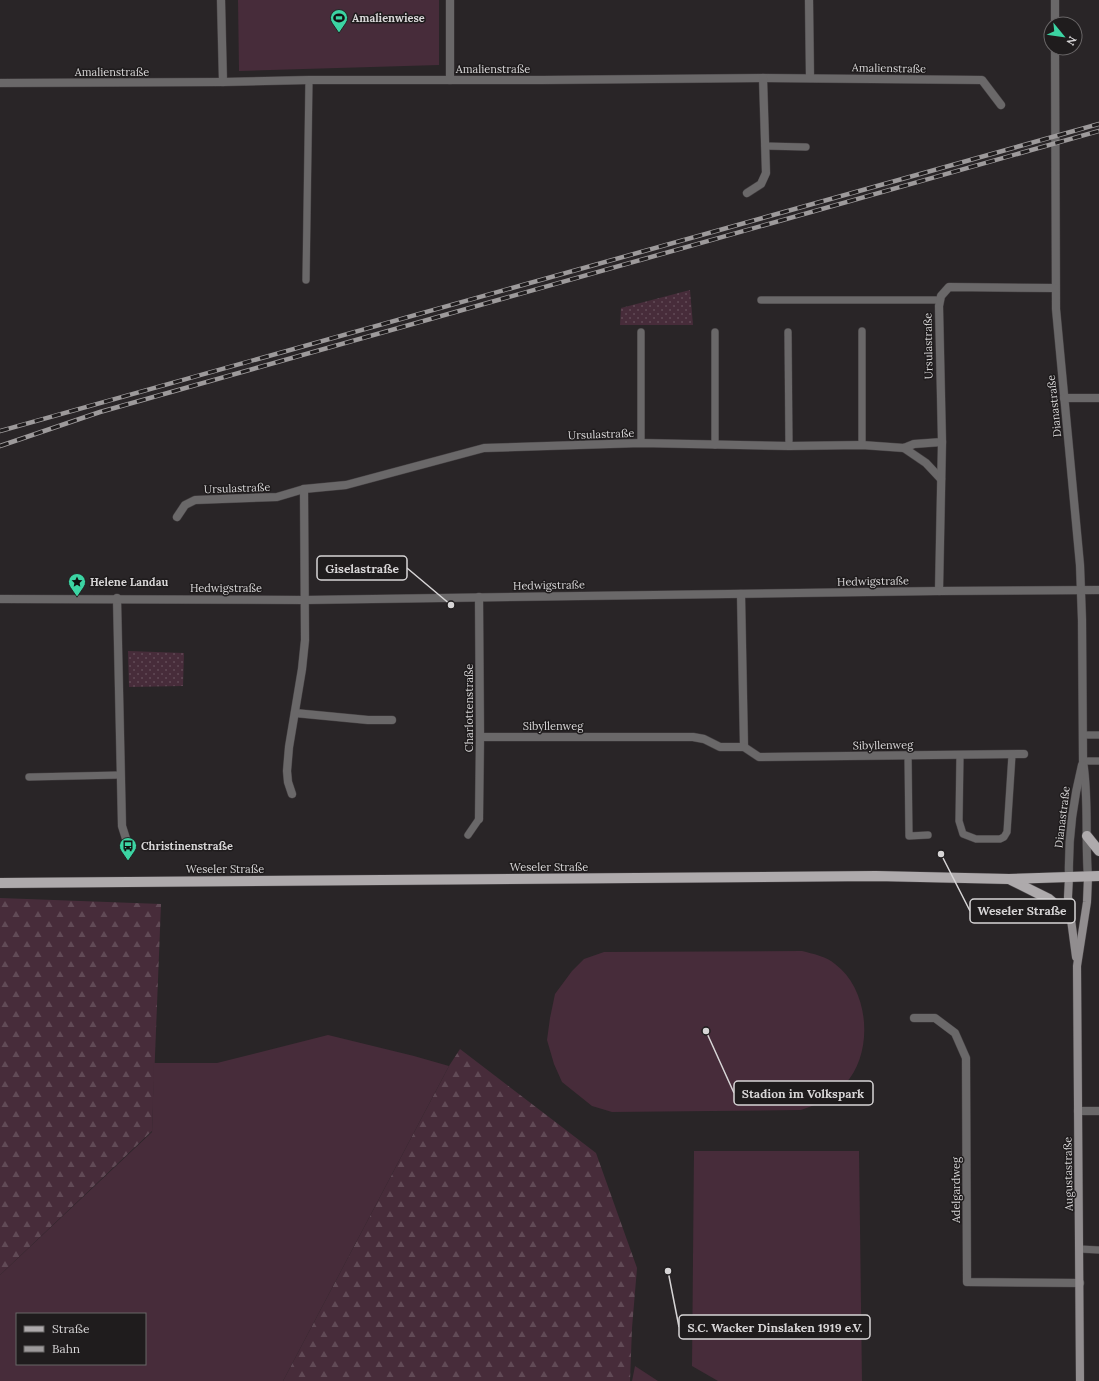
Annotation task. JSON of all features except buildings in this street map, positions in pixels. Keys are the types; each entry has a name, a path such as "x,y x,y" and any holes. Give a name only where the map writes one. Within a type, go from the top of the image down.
{"main road":[{"path":"1087,836 1099,851"},
{"name":"Weseler Straße","path":"0,883 876,876 1009,879 1099,876"},
{"name":"Augustastraße","path":"1077,966 1087,902 1088,876"},
{"name":"Augustastraße","path":"1069,877 1069,916 1077,966 1080,1381"},
{"path":"1009,879 1050,899 1069,916"}],"street":[{"path":"221,0 223,82"},
{"path":"450,0 450,80"},
{"path":"809,0 810,78"},
{"path":"1055,0 1055,16"},
{"name":"Dianastraße","path":"1055,56 1056,309 1074,495 1081,590 1083,761 1086,782 1086,855 1088,876"},
{"path":"747,194 761,184 766,173 763,78"},
{"name":"Amalienstraße","path":"0,83 763,78 982,80 1001,105"},
{"name":"Ursulastraße","path":"939,591 942,442 939,306 941,296 949,287 1056,288"},
{"path":"1064,398 1099,398"},
{"name":"Ursulastraße","path":"177,517 185,505 195,500 277,498 304,489 346,485 484,448 641,443 789,446 862,445 904,448 914,444 942,442"},
{"path":"904,448 926,463 941,479"},
{"path":"292,794 288,782 287,771 289,747 302,669 305,640 304,489"},
{"name":"Hedwigstraße","path":"0,599 117,598 305,600 1099,590"},
{"path":"741,594 744,747"},
{"name":"Charlottenstraße","path":"479,597 479,819"},
{"path":"117,598 122,826 128,845"},
{"path":"295,713 368,720 392,720"},
{"name":"Sibyllenweg","path":"480,737 693,737 704,739 720,747 744,747 759,757 1024,754"},
{"name":"Dianastraße","path":"1069,877 1068,852 1077,783 1083,761"},
{"name":"Adelgardweg","path":"914,1018 935,1018 955,1034 966,1058 967,1282 1080,1283"},
{"path":"1078,1111 1099,1111"}],"lane":[{"path":"306,280 309,80"},
{"path":"765,146 806,147"},
{"path":"761,300 940,300"},
{"path":"862,331 862,445"},
{"path":"641,332 641,443"},
{"path":"715,332 715,445"},
{"path":"788,332 789,446"},
{"path":"1083,735 1099,735"},
{"path":"960,755 959,821 963,834 976,839 1000,838 1004,837 1007,832 1012,754"},
{"path":"908,755 909,836 928,835"},
{"path":"1083,761 1099,761"},
{"path":"29,777 120,775"},
{"path":"468,835 479,819"},
{"path":"1080,1249 1099,1250"}],"green space":[{"name":"Amalienwiese","path":"238,0 439,0 439,65 239,71"},
{"path":"690,290 693,325 620,325 621,308"},
{"path":"128,651 184,653 183,686 129,687"},
{"path":"0,898 161,904 152,1131 0,1275"},
{"path":"802,951 828,959 847,975 855,989 861,1005 864,1022 864,1039 861,1056 854,1071 840,1089 825,1100 801,1110 612,1112 592,1106 562,1082 554,1064 547,1040 550,1018 555,994 572,971 584,959 604,952"},
{"path":"328,1035 449,1066 283,1381 0,1381 0,1275 152,1132 154,1063 217,1063"},
{"path":"460,1049 596,1153 637,1268 632,1328 630,1381 283,1381 449,1066"},
{"path":"694,1151 859,1151 862,1381 718,1381 692,1366"},
{"path":"635,1366 658,1381 632,1381"}],"railway":[{"path":"0,431 1099,124"},
{"path":"0,446 100,412 1099,131"}],"place":[{"name":"Amalienwiese","path":"339,33"},
{"name":"Helene Landau","path":"77,597"},
{"name":"Giselastraße","path":"451,605"},
{"name":"Weseler Straße","path":"941,854"},
{"name":"Christinenstraße","path":"128,861"},
{"name":"Stadion im Volkspark","path":"706,1031"},
{"name":"S.C. Wacker Dinslaken 1919 e.V.","path":"668,1271"}]}
